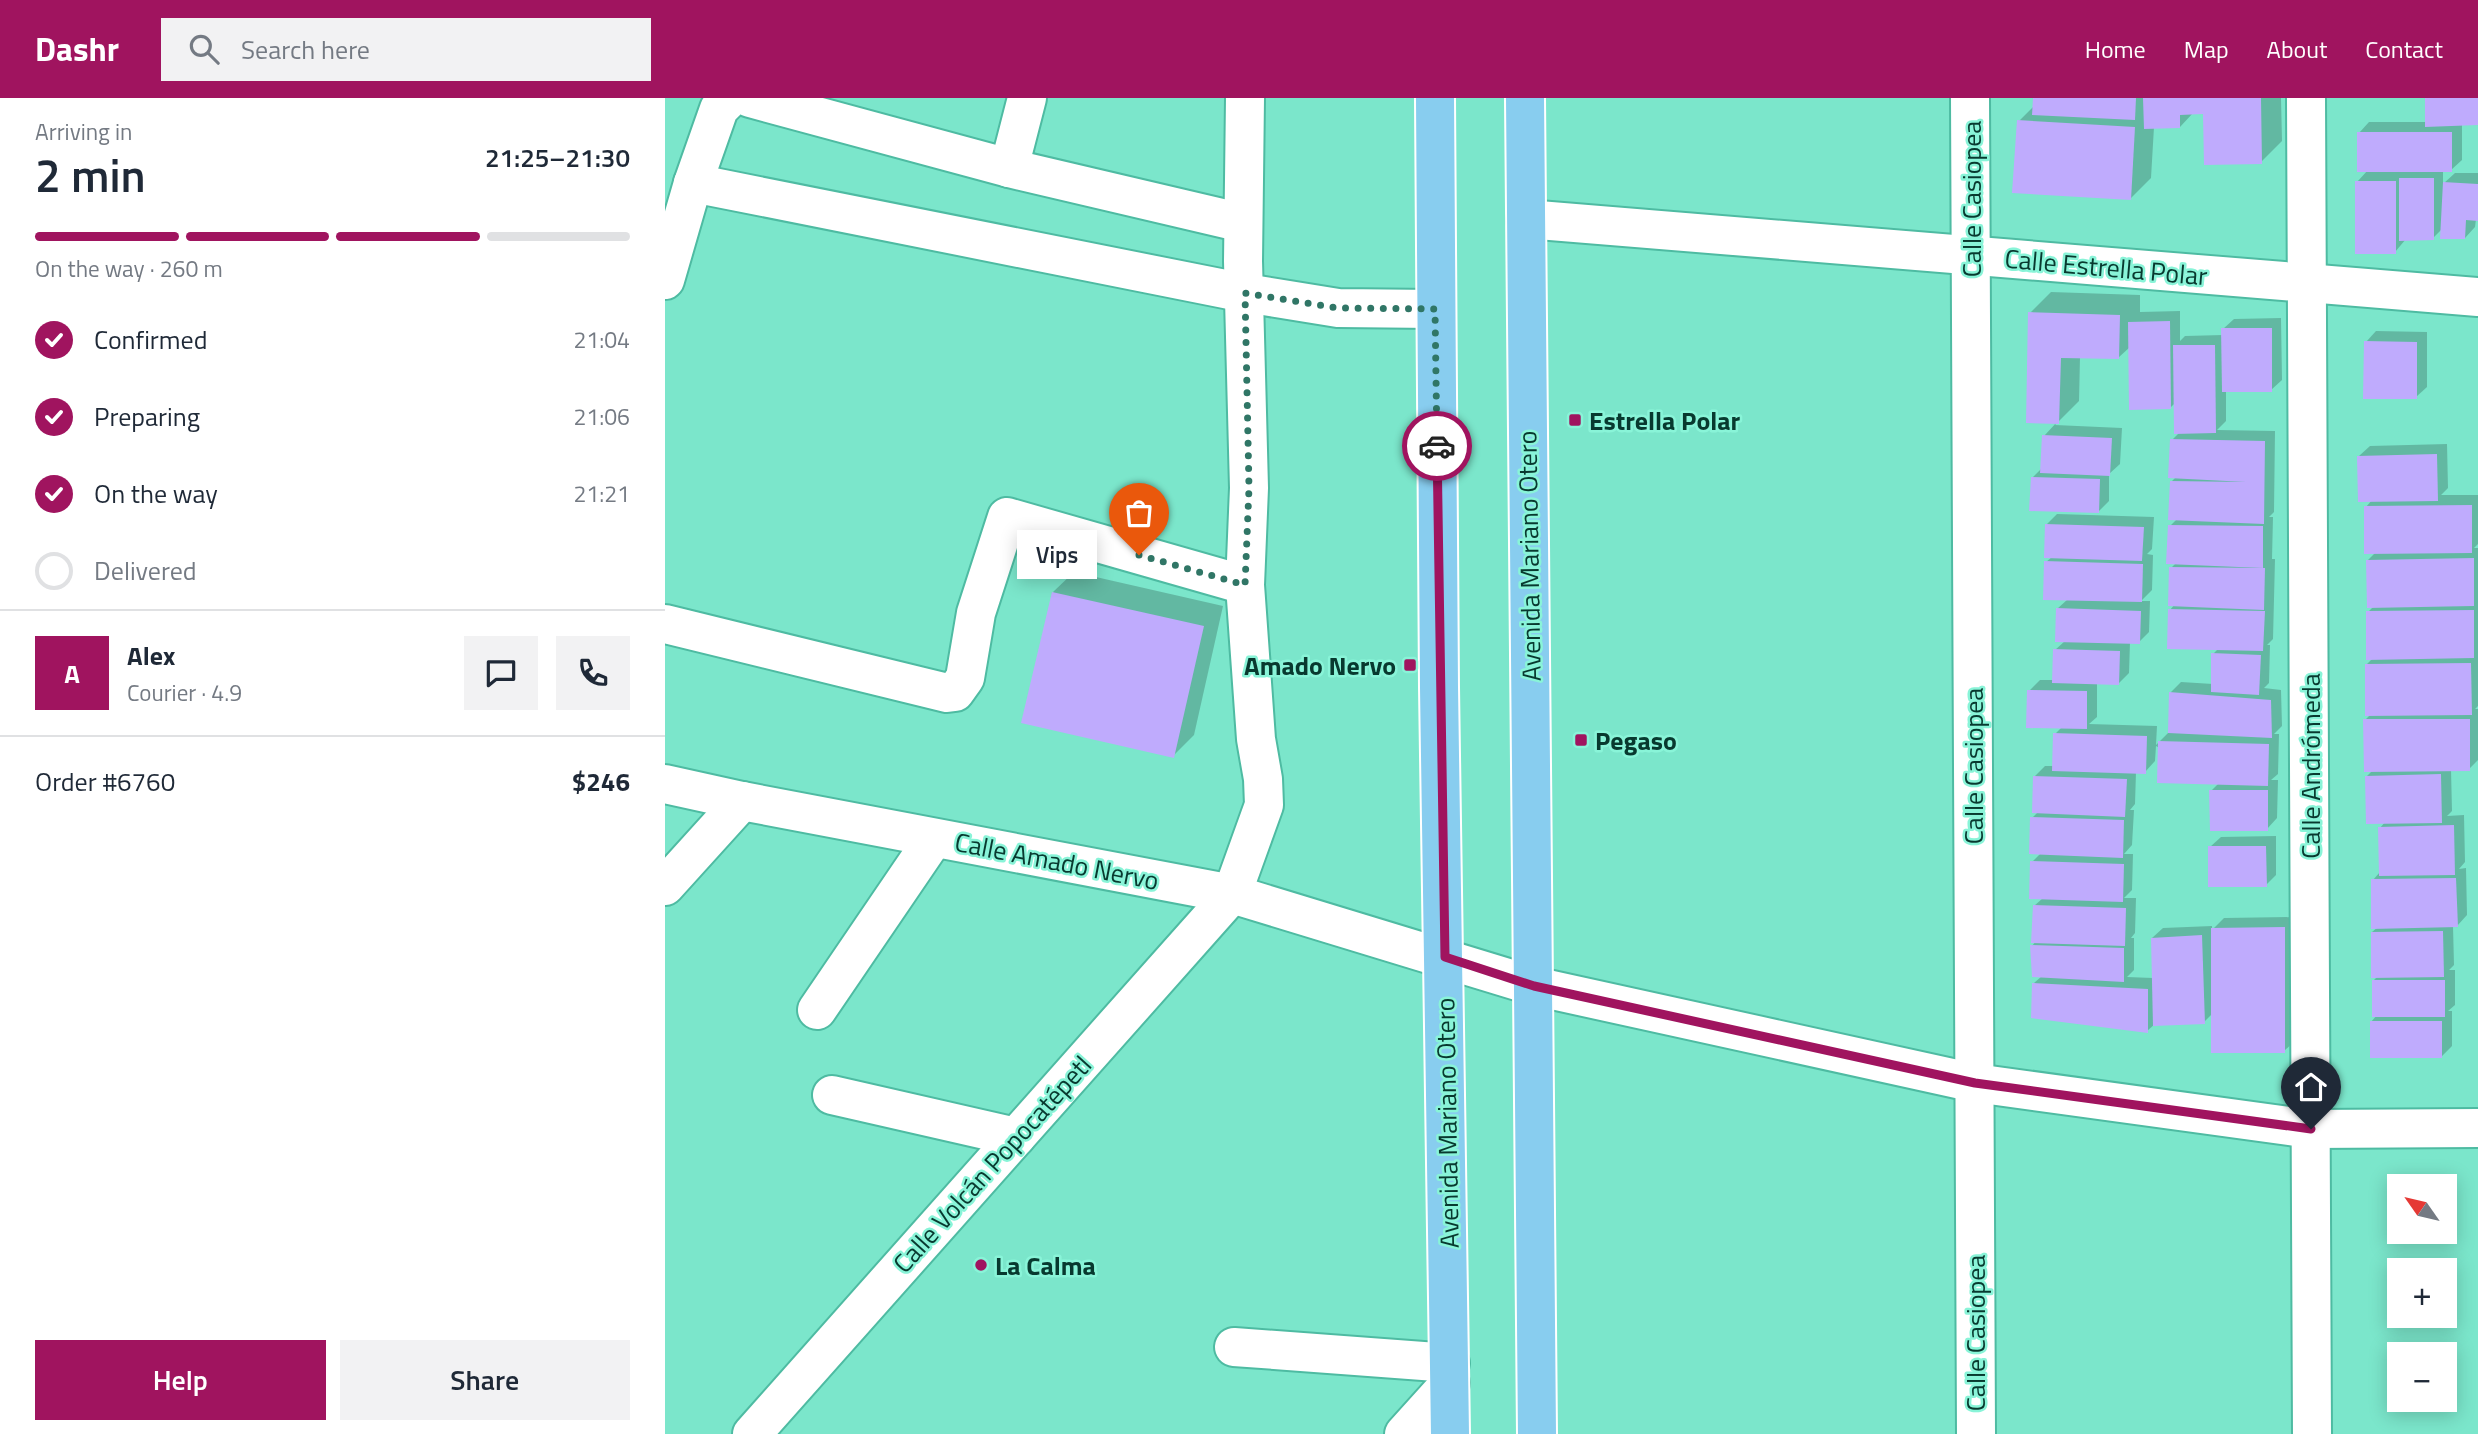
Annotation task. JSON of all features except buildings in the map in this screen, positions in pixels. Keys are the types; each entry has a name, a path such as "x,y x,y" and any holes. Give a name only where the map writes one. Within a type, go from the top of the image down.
{"main road":[{"name":"Avenida Mariano Otero","path":"1435,98 1435,309 1450,1434"},
{"name":"Avenida Mariano Otero","path":"1525,98 1537,1434"}],"street":[{"path":"665,280 693,183 719,109 730,98"},
{"path":"750,98 1009,168 1243,223"},
{"path":"1009,168 1027,98"},
{"path":"1232,894 1264,805 1263,779 1256,739 1245,585 1249,488 1243,223 1245,98"},
{"name":"Calle Casiopea","path":"1971,98 1976,1434"},
{"name":"Calle Andrómeda","path":"2306,98 2312,1434"},
{"path":"693,183 1245,293 1338,308 1435,309"},
{"name":"Calle Estrella Polar","path":"1526,219 2478,297"},
{"path":"665,624 939,692 955,692 965,678 977,613 1007,517 1245,585"},
{"name":"Calle Amado Nervo","path":"665,784 1232,894 1534,986 1975,1083 2311,1129 2478,1128"},
{"path":"665,886 742,801"},
{"path":"817,1010 934,838"},
{"name":"Calle Volcán Popocatépetl","path":"753,1434 1232,894"},
{"path":"832,1095 1016,1137"},
{"path":"1234,1347 1450,1373"},
{"path":"1404,1434 1450,1373"}],"way so far":[{"path":"1139,555 1245,585 1249,488 1245,293 1338,308 1435,309 1437,446"}],"place":[{"name":"Estrella Polar","path":"1575,420"},
{"name":"Vips","path":"1139,555"},
{"name":"Amado Nervo","path":"1410,665"},
{"name":"Pegaso","path":"1581,740"},
{"name":"La Calma","path":"981,1265"}],"route":[{"path":"1437,446 1445,957 1534,986 1975,1083 2311,1129"}]}
